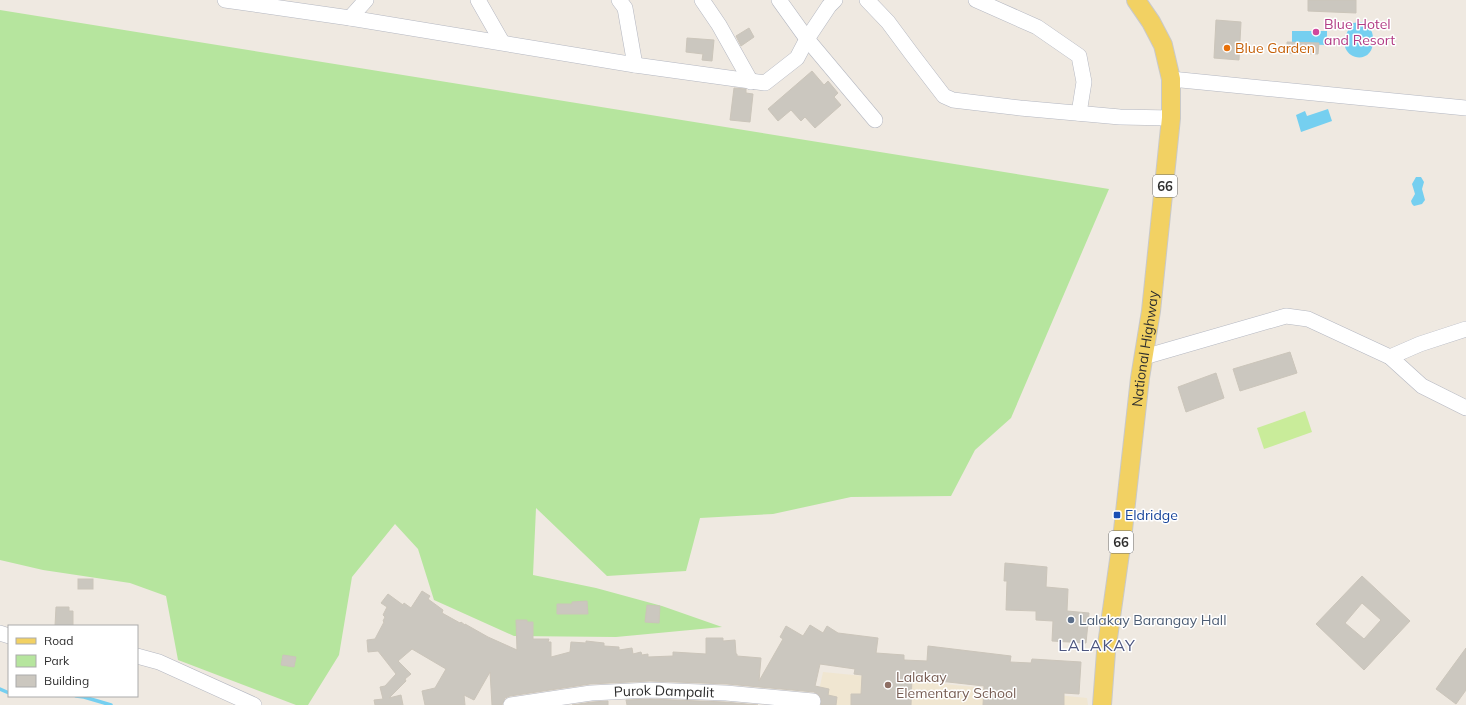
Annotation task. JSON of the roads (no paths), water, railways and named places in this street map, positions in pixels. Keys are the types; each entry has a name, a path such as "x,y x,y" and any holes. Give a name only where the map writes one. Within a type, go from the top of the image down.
{"main road":[{"name":"National Highway","path":"1102,705 1106,652 1151,311 1171,118 1171,78 1163,45 1151,22 1136,0"}],"street":[{"path":"225,0 281,3 350,18 635,65 765,83 797,58 807,39 829,6 835,0"},
{"path":"350,18 366,0"},
{"path":"478,0 502,42"},
{"path":"620,0 624,8 635,65"},
{"path":"702,0 719,25 751,82"},
{"path":"779,0 807,39 875,120"},
{"path":"867,0 888,22 944,96 953,100 1120,117 1171,118"},
{"path":"976,0 1037,27 1079,56 1084,82 1079,113"},
{"path":"1171,78 1466,108"},
{"path":"1144,358 1286,316 1308,319 1390,357 1422,386 1466,408"},
{"path":"1390,357 1420,344 1466,329"},
{"path":"138,656 159,662 254,705"},
{"name":"Purok Dampalit","path":"512,705 591,693 650,690 726,693 799,699 813,701 812,705"}],"water":[{"path":"1361,22 1370,28 1373,38 1372,49 1367,55 1361,57 1354,56 1348,52 1345,45 1346,35 1353,23"},
{"path":"1292,31 1327,31 1327,45 1292,44"},
{"path":"1328,109 1332,121 1301,132 1296,115 1305,111 1307,116"},
{"path":"1416,177 1421,177 1424,182 1422,189 1425,200 1422,204 1414,206 1411,201 1415,194 1412,184"}],"waterway":[{"path":"0,689 8,693"},
{"path":"84,697 111,705"}],"place":[{"name":"Blue Hotel and Resort","path":"1316,32"},
{"name":"Blue Garden","path":"1227,48"},
{"name":"Eldridge","path":"1117,515"},
{"name":"Lalakay Barangay Hall","path":"1071,620"},
{"name":"Lalakay Elementary School","path":"888,685"}],"district":[{"name":"LALAKAY","path":"1097,645"}]}
